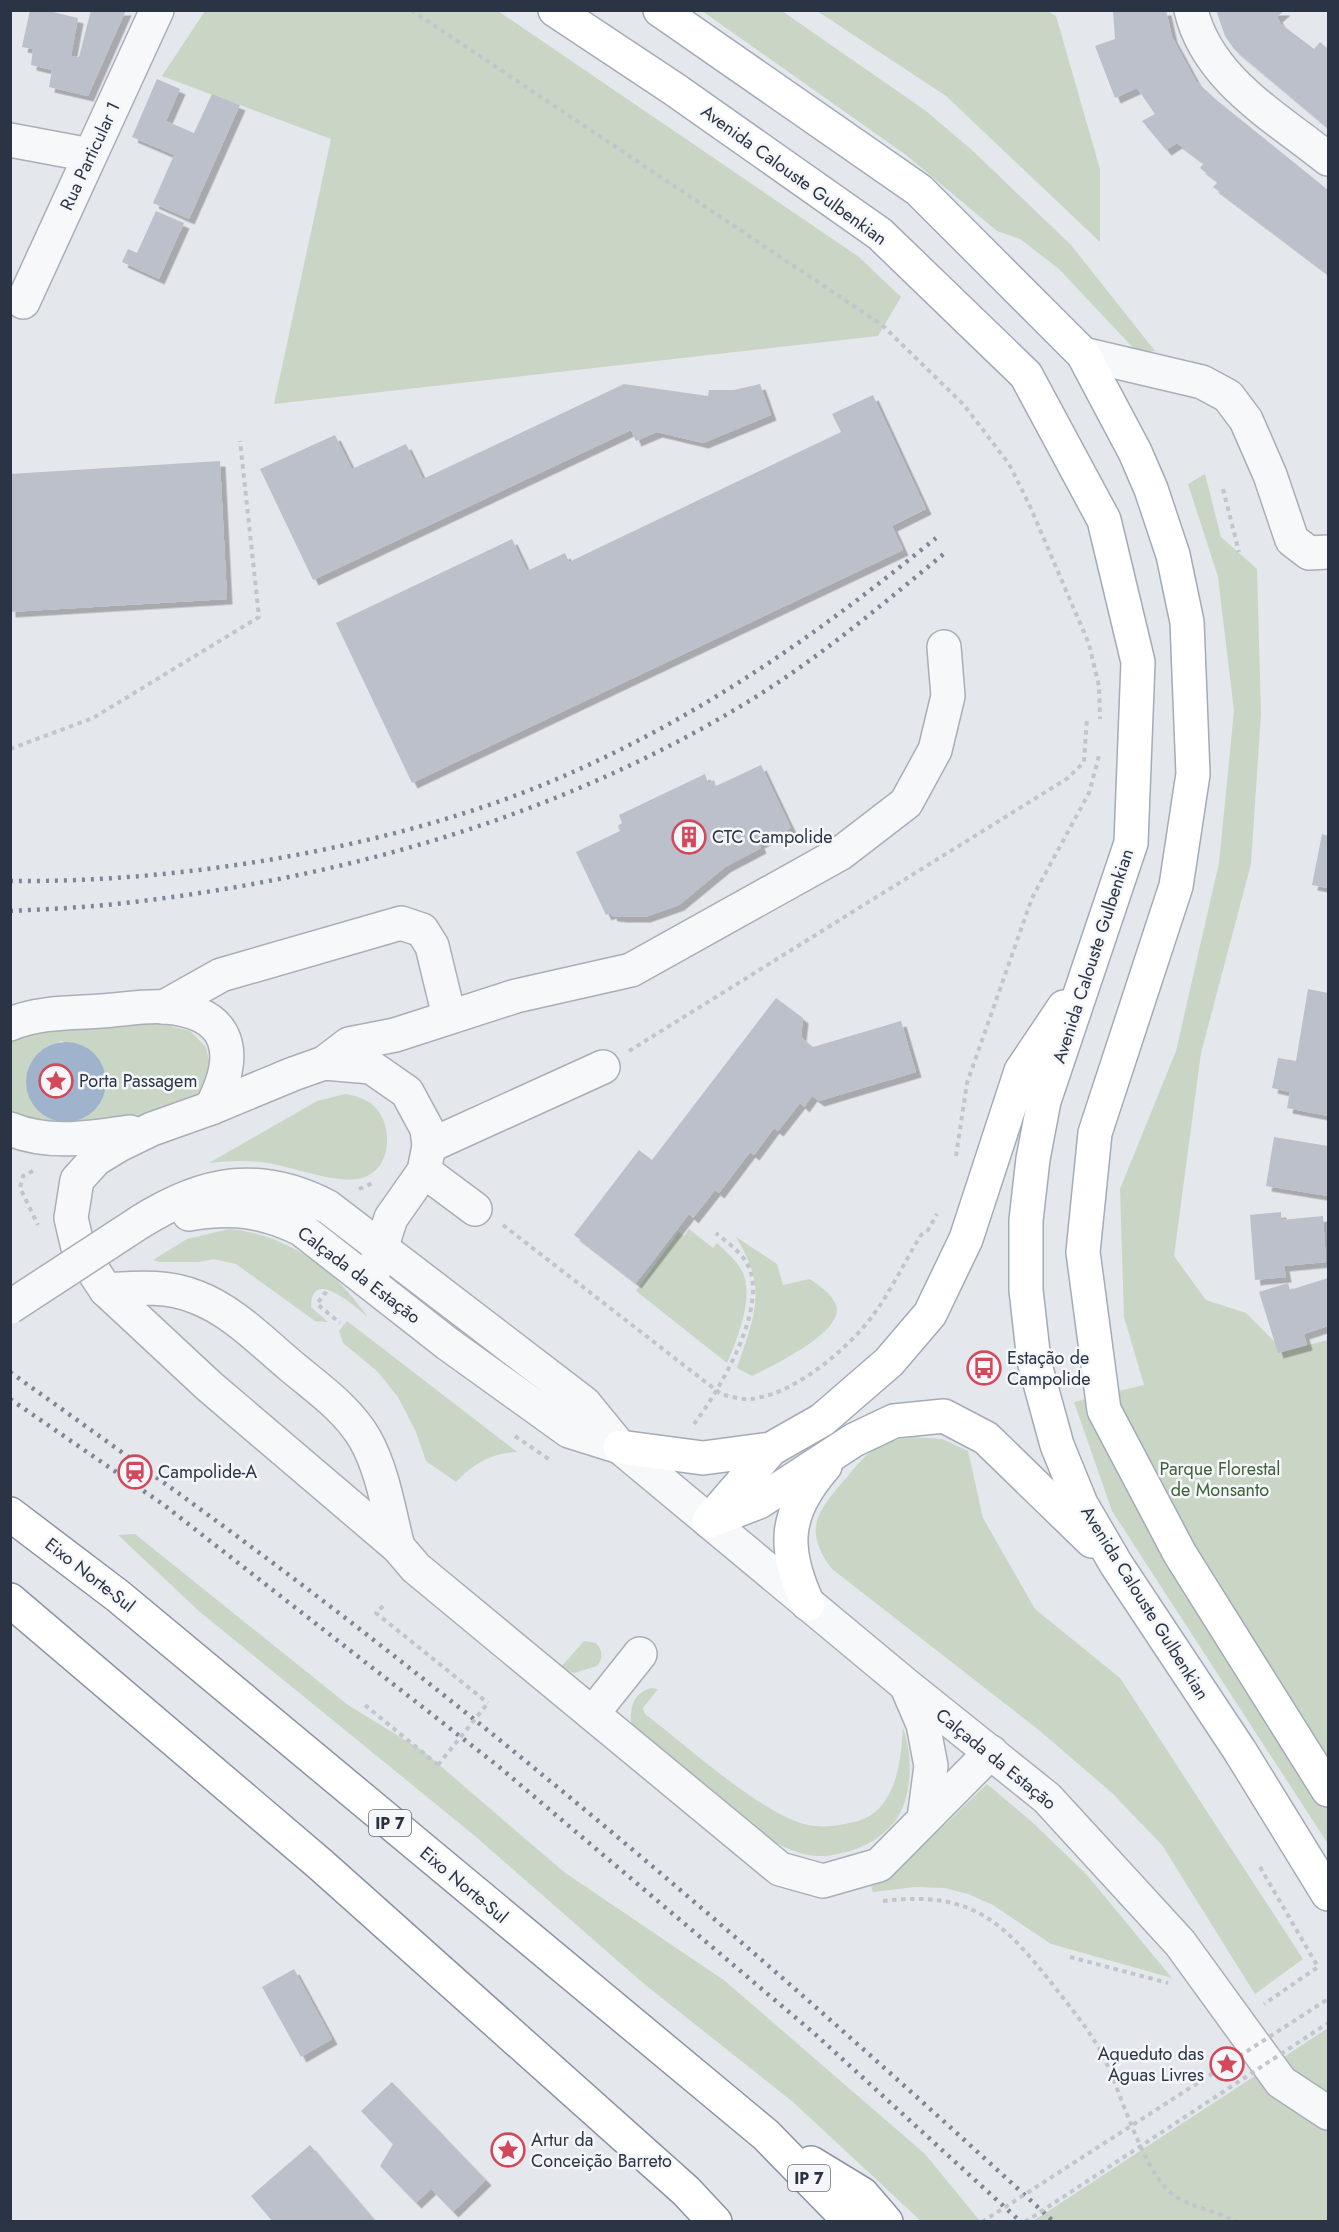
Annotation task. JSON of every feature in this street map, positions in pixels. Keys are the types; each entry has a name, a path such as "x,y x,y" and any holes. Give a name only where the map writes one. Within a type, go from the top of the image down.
{"main road":[{"name":"Avenida Calouste Gulbenkian","path":"555,10 674,89 880,234 1026,375 1104,520 1138,662 1131,843 1044,1101 1033,1159 1026,1220 1026,1290 1034,1361 1057,1445 1081,1504 1116,1564 1240,1751 1329,1894"},
{"path":"660,10 919,190 1083,354 1135,452 1173,555 1186,622 1193,774 1176,886 1095,1133 1083,1252 1104,1410 1179,1554 1329,1790"},
{"path":"709,1521 771,1449 822,1420 880,1370 930,1314 966,1239 1022,1071 1088,971"},
{"path":"709,1521 759,1502 839,1450 894,1421 944,1416 986,1438 1116,1564"},
{"path":"620,1447 703,1458 771,1449"},
{"path":"808,1604 795,1575 789,1552 792,1525 808,1485 839,1450"},
{"name":"Eixo Norte-Sul","path":"10,1514 118,1596 766,2135 851,2222"},
{"path":"10,1600 53,1633 329,1872 677,2183 714,2222"},
{"path":"766,2135 862,2194 886,2222"}],"street":[{"name":"Rua Particular 1","path":"23,302 157,10"},
{"path":"1191,10 1204,48 1215,65 1329,159"},
{"path":"10,140 90,155"},
{"path":"1083,354 1202,382 1228,396 1246,420 1270,475 1292,540 1309,553 1329,552"},
{"path":"944,647 948,696 935,750 906,803 841,853 631,970 516,996 395,1035 349,1044 324,1063 152,1129 96,1159 77,1180 71,1218 78,1248 106,1290 209,1386 398,1547 416,1568 780,1869 823,1881 879,1865 991,1752"},
{"path":"164,1006 220,975 401,923 422,930 432,946 449,1016"},
{"path":"15,1020 164,1006 192,1011 215,1023 226,1042 227,1068 221,1090 211,1108"},
{"path":"324,1063 371,1067 407,1092 427,1128 426,1158 391,1218 370,1282"},
{"path":"426,1158 603,1067"},
{"path":"11,1129 35,1138 59,1139 152,1129"},
{"path":"426,1158 485,1215"},
{"name":"Calçada da Estação","path":"140,1222 190,1194 241,1185 275,1187 300,1192 328,1207 584,1403 620,1447 906,1686 1047,1797 1180,1942 1236,2023 1281,2082 1329,2113"},
{"name":"Calçada da Estação","path":"140,1222 229,1209 274,1216 301,1229 448,1344 569,1431 620,1447"},
{"path":"10,1307 140,1222"},
{"path":"106,1290 148,1287 174,1290 197,1297 237,1320 330,1398 358,1428 374,1459 398,1547"},
{"path":"593,1713 640,1654"},
{"path":"906,1686 923,1724 930,1766 924,1819"}],"path":[{"path":"411,10 882,325 964,405 1009,464 1029,504 1089,644 1098,686 1100,720"},
{"path":"10,748 93,718 259,617 240,441"},
{"path":"1223,489 1239,552"},
{"path":"603,1067 1068,778 1084,762 1087,717"},
{"path":"956,1159 967,1083 1032,898 1089,793 1100,749"},
{"path":"351,1191 365,1188 380,1178"},
{"path":"485,1215 718,1391 738,1399 757,1398 786,1388 837,1353 872,1316 940,1208"},
{"path":"689,1430 718,1391 743,1338 750,1311 752,1283 747,1262 716,1233"},
{"path":"333,1299 325,1293 317,1304 340,1323"},
{"path":"365,1706 438,1765 488,1703 376,1613 383,1606"},
{"path":"1256,2010 1318,1967 1260,1867"},
{"path":"1011,1935 1066,2002 1105,2059 1150,2164 1164,2187 1178,2198 1237,2222"},
{"path":"1070,1957 1169,1983 1175,1992"},
{"path":"981,2222 1329,1999"},
{"path":"1025,2222 1329,2024"}],"green space":[{"path":"1046,10 1056,16 1100,169 1100,242 946,96 817,11"},
{"path":"205,11 498,11 859,257 901,297 878,336 274,404 331,139 162,76"},
{"path":"702,11 782,11 926,111 973,151 1071,245 1155,351 1137,352 1059,269 1020,239 997,231 906,155"},
{"name":"Parque Florestal de Monsanto","path":"1205,474 1221,537 1257,569 1261,714 1251,864 1201,1053 1174,1256 1206,1300 1246,1313 1284,1351 1328,1340 1328,1844 1112,1511 1074,1402 1144,1385 1124,1317 1120,1189 1176,1051 1219,863 1234,711 1218,577 1188,484"},
{"path":"158,1023 190,1031 206,1047 209,1061 208,1075 202,1091 190,1103 146,1119 53,1131 11,1118 11,1042 28,1033","holes":["61,1041 90,1052 99,1061 106,1077 39,1052"]},
{"path":"345,1094 371,1103 379,1112 385,1125 386,1153 378,1168 371,1174 353,1180 316,1175 261,1162 209,1163 317,1101"},
{"path":"229,1229 270,1238 307,1257 340,1283 367,1316 344,1298 325,1289 318,1290 313,1295 311,1307 328,1322 315,1321 236,1264 213,1259 199,1262 153,1260 187,1239"},
{"path":"689,1229 713,1248 717,1243 731,1256 742,1271 745,1281 746,1305 727,1363 636,1291 679,1232 684,1236"},
{"path":"736,1237 777,1264 783,1285 810,1279 828,1293 836,1305 836,1315 830,1326 819,1336 790,1356 752,1376 737,1368 753,1317 755,1287 746,1255"},
{"path":"347,1321 517,1452 499,1454 484,1460 456,1482 426,1461 416,1432 398,1397 377,1371 343,1343 339,1331"},
{"path":"913,1437 942,1439 968,1451 983,1518 1035,1609 1120,1678 1303,1959 1255,1994 1162,1845 1112,1793 1040,1731 832,1569 823,1555 817,1542 817,1520 828,1500 858,1463 871,1451 888,1442"},
{"path":"135,1534 348,1705 423,1751 564,1872 725,1981 925,2154 980,2221 921,2221 793,2102 643,1983 475,1836 200,1612 118,1535"},
{"path":"584,1641 596,1643 600,1649 601,1657 597,1666 574,1673 560,1668"},
{"path":"651,1688 658,1689 643,1708 645,1714 724,1777 769,1808 789,1819 808,1825 825,1826 854,1822 868,1817 879,1809 893,1785 900,1757 903,1728 910,1763 910,1776 901,1811 890,1827 879,1837 846,1852 827,1856 807,1855 790,1850 744,1821 657,1748 631,1723 634,1701 641,1693"},
{"path":"987,1784 1031,1821 1087,1875 1172,1978 1051,1944 993,1905 968,1894 945,1888 915,1887 873,1892 871,1887 891,1877"},
{"path":"1328,2028 1328,2221 1033,2221"}],"water":[{"path":"66,1042 81,1045 94,1054 103,1067 106,1082 103,1097 94,1110 81,1119 66,1122 51,1119 38,1110 29,1097 26,1082 29,1067 38,1054 51,1045"}],"building":[{"path":"30,10 44,10 78,18 71,56 79,57 91,10 126,10 88,96 49,87 52,70 31,65 33,49 22,47"},
{"path":"1113,10 1166,10 1172,37 1196,81 1328,190 1328,274 1213,187 1218,182 1200,168 1204,163 1177,143 1166,150 1142,121 1155,114 1137,88 1115,98 1095,46 1115,39"},
{"path":"1216,10 1285,10 1277,17 1281,24 1314,49 1320,42 1328,49 1328,128 1234,49 1225,36"},
{"path":"157,79 180,89 166,121 194,133 212,94 240,105 189,219 153,203 174,155 132,137"},
{"path":"156,211 184,223 159,279 122,262 128,249 137,253"},
{"path":"624,384 708,396 709,390 734,390 760,384 771,415 703,443 657,432 636,441 631,430 313,580 260,469 335,435 352,469 406,444 423,479"},
{"path":"873,395 926,509 892,526 903,550 412,783 336,623 512,539 527,571 565,553 569,562 841,432 832,414"},
{"path":"220,461 227,599 10,612 10,474"},
{"name":"CTC Campolide","path":"761,765 791,828 759,843 761,848 725,867 679,905 645,917 612,916 611,913 606,915 576,852 620,831 618,826 622,823 619,815 705,774 708,783 714,780 716,786"},
{"path":"1322,834 1328,836 1328,888 1312,885"},
{"path":"1308,989 1328,993 1328,1116 1287,1108 1290,1092 1272,1088 1278,1058 1296,1061"},
{"path":"776,998 803,1018 801,1037 813,1047 901,1021 916,1072 819,1101 812,1096 804,1107 800,1103 778,1131 774,1128 754,1155 750,1152 719,1193 715,1190 693,1218 689,1214 636,1283 574,1235 639,1150 652,1160"},
{"path":"1274,1137 1328,1146 1328,1196 1266,1186"},
{"path":"1281,1212 1281,1220 1323,1216 1326,1262 1284,1266 1286,1277 1255,1280 1250,1215"},
{"path":"1328,1278 1328,1326 1304,1334 1307,1345 1278,1353 1259,1292 1288,1283 1290,1290"},
{"path":"294,1969 332,2039 301,2057 262,1987"},
{"path":"392,2082 486,2180 453,2212 431,2189 416,2203 380,2166 393,2144 361,2111"},
{"path":"310,2145 376,2222 273,2222 251,2196"}],"railway":[{"path":"10,881 80,880 154,875 303,854 450,818 519,794 632,744 723,692 811,634 936,538"},
{"path":"10,911 134,902 215,891 296,875 376,857 455,834 533,807 609,775 683,739 754,698 829,646 946,552"},
{"path":"10,1372 285,1572 463,1710 720,1924 889,2072 1054,2222"},
{"path":"10,1399 164,1505 498,1766 815,2034 1021,2222"}],"place":[{"name":"CTC Campolide","path":"689,837"},
{"name":"Porta Passagem","path":"56,1081"},
{"name":"Estação de Campolide","path":"984,1368"},
{"name":"Campolide-A","path":"135,1472"},
{"name":"Aqueduto das Águas Livres","path":"1227,2064"},
{"name":"Artur da Conceição Barreto","path":"508,2150"}]}
